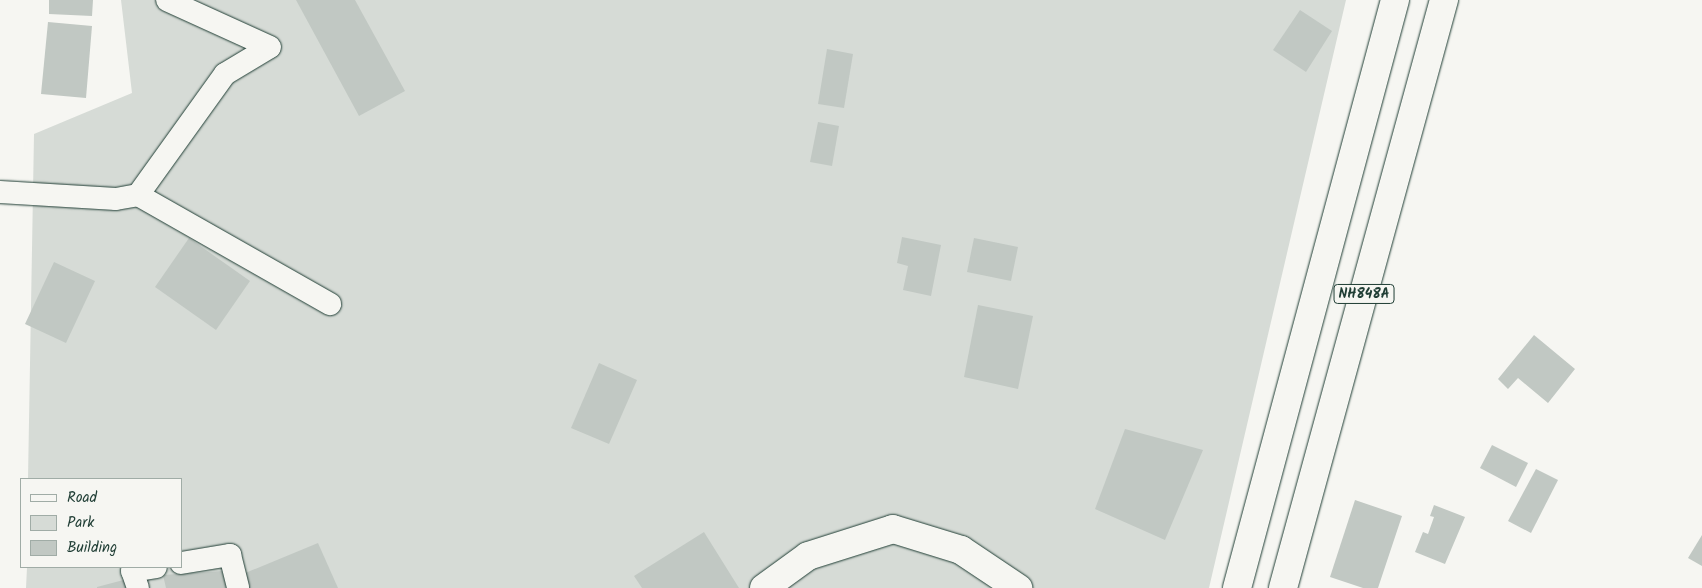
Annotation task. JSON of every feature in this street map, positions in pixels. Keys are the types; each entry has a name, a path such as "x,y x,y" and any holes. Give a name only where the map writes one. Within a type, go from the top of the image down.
{"main road":[{"name":"NH848A","path":"1236,588 1395,0"},
{"name":"NH848A","path":"1284,588 1444,0"},
{"path":"764,588 808,556 893,529 961,550 1018,588"}],"street":[{"path":"0,192 116,200 138,195 225,74 270,47 167,0"},
{"path":"138,195 330,304"},
{"path":"182,563 230,555 238,588"},
{"path":"138,588 132,571 150,568"}],"green space":[{"path":"121,0 1346,0 1209,588 26,588 27,568 182,568 182,478 28,478 34,134 132,93"}],"building":[{"path":"49,0 93,0 92,16 49,14"},
{"path":"296,0 355,0 405,91 359,116"},
{"path":"1300,10 1332,31 1306,72 1273,50"},
{"path":"48,22 92,26 86,98 41,94"},
{"path":"827,49 853,54 844,108 818,104"},
{"path":"818,122 839,126 832,166 810,162"},
{"path":"902,237 941,245 931,296 903,290 908,266 897,263"},
{"path":"189,238 250,281 216,330 155,287"},
{"path":"974,238 1018,247 1011,281 967,272"},
{"path":"54,262 95,281 66,343 25,324"},
{"path":"978,305 1033,316 1018,389 964,377"},
{"path":"1534,335 1575,369 1548,403 1518,378 1508,389 1498,379"},
{"path":"599,363 637,380 609,444 571,428"},
{"path":"1125,429 1203,450 1165,540 1095,509"},
{"path":"1492,445 1528,463 1516,487 1480,468"},
{"path":"1536,469 1558,480 1531,533 1508,521"},
{"path":"1355,500 1402,516 1378,588 1363,588 1330,577"},
{"path":"1434,505 1465,517 1445,564 1415,552 1423,532 1428,534 1434,517 1430,516"},
{"path":"704,532 739,588 642,588 634,576"},
{"path":"1702,535 1702,566 1688,558"},
{"path":"318,543 338,588 243,588 238,576"},
{"path":"223,571 227,588 166,588 163,575"},
{"path":"131,578 133,588 97,588 97,587"}]}
